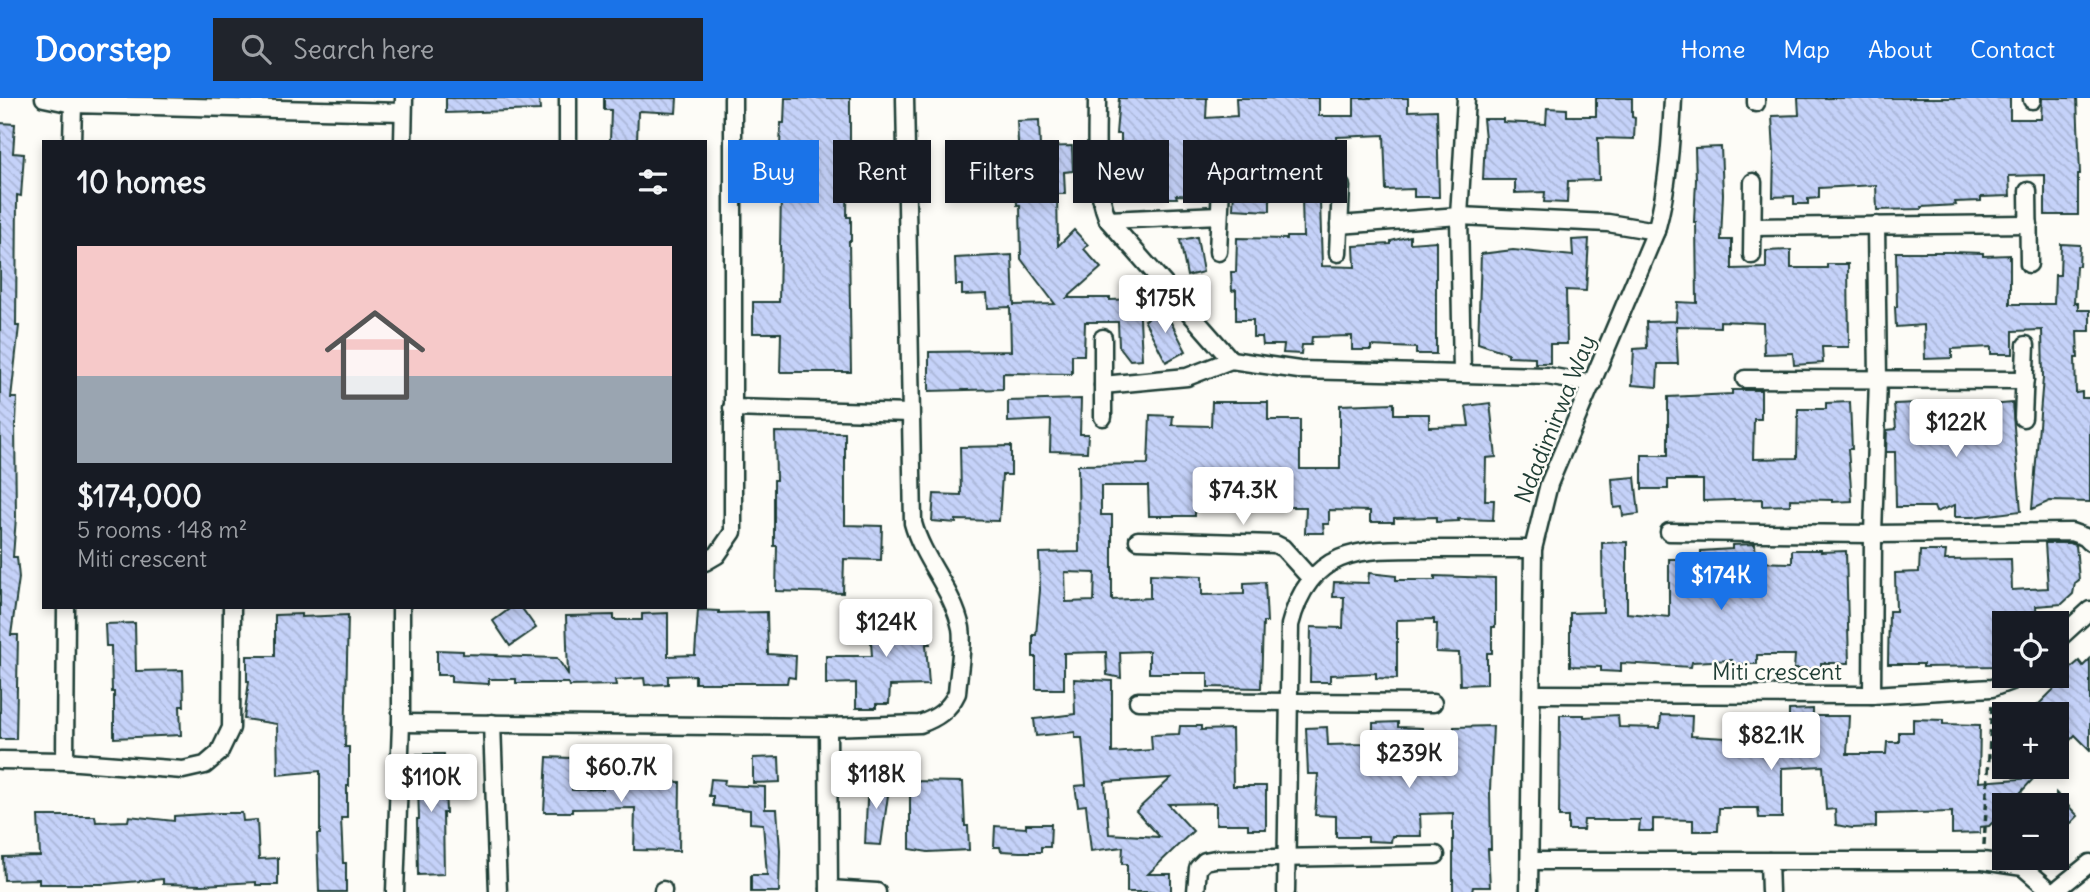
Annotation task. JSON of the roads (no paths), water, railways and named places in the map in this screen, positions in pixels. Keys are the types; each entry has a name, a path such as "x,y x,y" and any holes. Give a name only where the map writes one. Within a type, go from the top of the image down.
{"street":[{"path":"44,98 73,104 404,105 403,140"},
{"path":"568,98 568,140"},
{"path":"707,561 717,555 733,532 733,98"},
{"path":"401,723 828,727 920,724 934,719 953,703 957,693 962,631 952,604 917,540 913,523 905,98"},
{"path":"1097,98 1098,181 1102,206 1108,220 1231,360"},
{"path":"1462,373 1459,216 1466,98"},
{"name":"Ndadimirwa Way","path":"1529,892 1533,549 1549,484 1656,232 1668,171 1673,98"},
{"path":"72,140 73,104"},
{"path":"1752,256 1753,182"},
{"path":"2028,191 2029,264"},
{"path":"1218,252 1220,203"},
{"path":"1338,253 1340,203"},
{"path":"1108,220 1219,215"},
{"path":"1339,225 1459,216 1608,223 1656,232"},
{"path":"1753,227 2029,224"},
{"path":"1872,695 1878,379 1876,225"},
{"path":"1103,338 1103,417"},
{"path":"2023,418 2026,345"},
{"path":"1103,385 1187,377 1231,360 1299,370 1547,376 1593,384"},
{"path":"1745,379 2025,380"},
{"path":"732,408 910,413"},
{"path":"1669,531 1873,534 2071,532 2090,542"},
{"path":"1138,540 1275,544 1283,548 1311,579"},
{"path":"1286,892 1290,625 1293,611 1311,579 1324,567 1344,556 1375,549 1533,549"},
{"path":"65,761 66,609"},
{"path":"0,760 65,761 183,769 205,765 219,753 231,728 232,609"},
{"path":"395,892 401,723 401,609"},
{"path":"2069,630 2090,610"},
{"name":"Miti crescent","path":"1533,694 1872,695 1993,688"},
{"path":"1138,701 1433,703"},
{"path":"492,723 498,892"},
{"path":"828,727 830,890 877,892"},
{"path":"1196,892 1198,868 1205,861 1215,859 1436,855"},
{"path":"1530,861 1983,861 2023,867 2053,892 2090,863"},
{"path":"1769,861 1770,892"}]}
